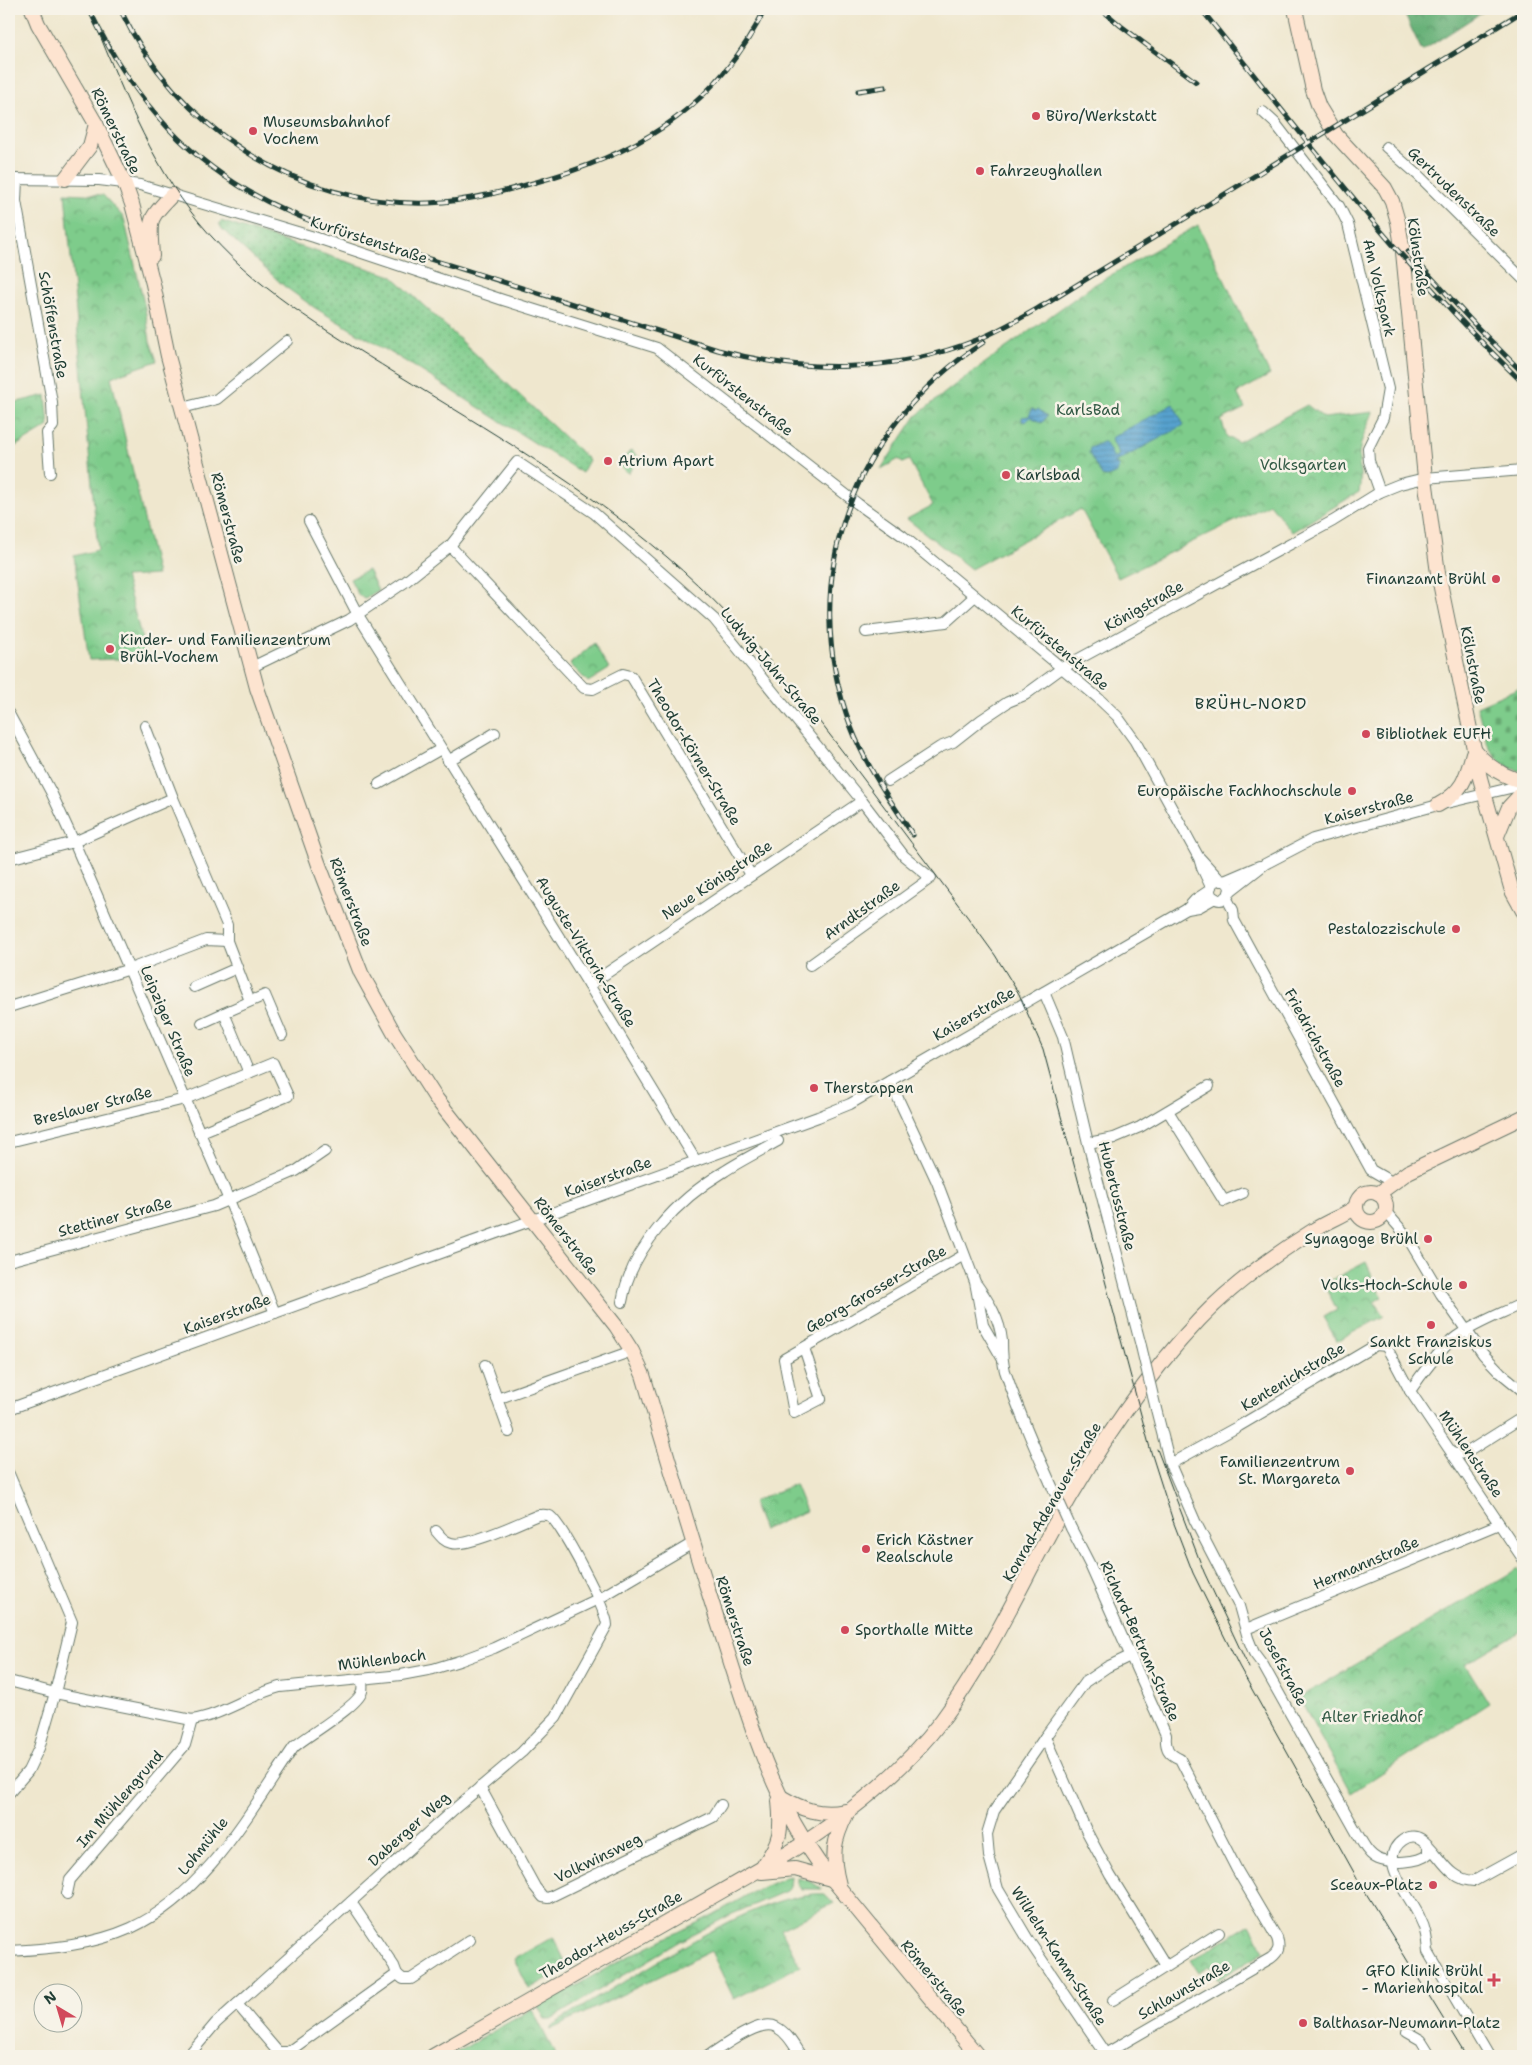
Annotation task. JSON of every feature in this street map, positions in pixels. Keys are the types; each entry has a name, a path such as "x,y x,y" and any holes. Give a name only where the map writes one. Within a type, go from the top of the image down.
{"main road":[{"name":"Römerstraße","path":"32,9 38,24 96,124 124,182 153,284 168,356 257,688 319,865 345,934 371,994 394,1034 435,1097 616,1326 632,1351 643,1375 693,1543 757,1742 780,1795 805,1842 836,1885 978,2056"},
{"name":"Römerstraße","path":"42,9 68,73"},
{"name":"Kölnstraße","path":"1295,9 1313,90 1319,107 1336,135 1385,188 1392,202 1398,222 1403,252 1425,478 1438,573 1473,750 1512,891 1523,911"},
{"path":"65,178 90,146 96,124"},
{"path":"153,284 150,224 154,213 172,195"},
{"path":"1473,750 1482,760 1499,772 1523,781"},
{"path":"1438,805 1453,796 1463,785 1473,750"},
{"path":"1497,836 1508,807 1523,792"},
{"path":"1378,1194 1392,1182 1438,1156 1523,1117"},
{"path":"1370,1192 1378,1194 1386,1204 1385,1211 1379,1219 1369,1221 1360,1217 1356,1206 1358,1199 1363,1194 1370,1192"},
{"name":"Konrad-Adenauer-Straße","path":"805,1842 849,1810 903,1762 946,1714 988,1648 1054,1526 1127,1409 1200,1319 1255,1271 1314,1229 1344,1215 1356,1206"},
{"path":"780,1795 799,1807 816,1813 827,1814 849,1810"},
{"path":"757,1871 776,1847 781,1834 780,1795"},
{"path":"836,1885 833,1848 837,1834 849,1810"},
{"name":"Theodor-Heuss-Straße","path":"433,2056 805,1842"},
{"path":"757,1871 795,1869 812,1872 836,1885"}],"street":[{"name":"Am Volkspark","path":"1263,112 1275,123 1333,198 1348,224 1388,389 1384,418 1368,448 1369,461 1380,492"},
{"name":"Gertrudenstraße","path":"1386,147 1418,175 1523,279"},
{"name":"Kurfürstenstraße","path":"13,179 65,178 124,182 314,237 503,300 651,345 669,356 903,536 1117,716 1135,741 1199,858 1212,892"},
{"name":"Schöffenstraße","path":"13,179 52,402 52,426 47,433 50,473"},
{"path":"182,408 217,399 287,341"},
{"name":"Ludwig-Jahn-Straße","path":"450,546 517,462 594,513 714,619 862,801 904,856 931,878"},
{"path":"1425,478 1523,470"},
{"name":"Königstraße","path":"888,781 940,747 953,742 981,720 1008,702 1025,695 1062,668 1333,521 1380,492 1400,484 1425,478"},
{"name":"Auguste-Viktoria-Straße","path":"309,521 358,615 589,985 696,1161"},
{"path":"252,667 358,615 405,582 450,546"},
{"name":"Theodor-Körner-Straße","path":"450,546 584,688 593,689 623,674 631,676 751,874"},
{"path":"866,632 946,622 975,596"},
{"name":"Leipziger Straße","path":"9,714 26,744 74,842 130,968 275,1313"},
{"path":"144,726 227,925 227,940 250,1001"},
{"path":"448,761 496,733"},
{"path":"379,784 441,749"},
{"name":"Kaiserstraße","path":"1222,881 1265,864 1313,839 1438,805 1523,785"},
{"path":"9,860 74,842 173,798"},
{"name":"Neue Königstraße","path":"589,985 751,874 862,801"},
{"name":"Kurfürstenstraße","path":"1199,858 1222,881"},
{"name":"Kaiserstraße","path":"1228,894 1265,864"},
{"name":"Arndtstraße","path":"810,965 931,878"},
{"path":"1222,881 1228,886 1228,894 1221,900 1212,892 1215,882 1222,881"},
{"name":"Kaiserstraße","path":"9,1410 834,1110 890,1081 1188,909 1199,907 1212,892"},
{"name":"Friedrichstraße","path":"1228,894 1234,920 1371,1170 1392,1182"},
{"path":"9,1007 130,968 206,940 227,940"},
{"path":"194,987 237,968"},
{"name":"Hubertusstraße","path":"1044,992 1063,1037 1156,1409"},
{"path":"202,1023 265,995 282,1035"},
{"path":"224,1013 248,1073"},
{"name":"Breslauer Straße","path":"9,1142 185,1099 273,1063 288,1096 199,1133"},
{"name":"Richard-Bertram-Straße","path":"890,1081 937,1182 975,1282 983,1325 1002,1358 1018,1409 1166,1736 1167,1750 1171,1755 1180,1759 1237,1870 1277,1938 1278,1952"},
{"path":"1088,1143 1114,1138 1168,1111 1210,1086"},
{"path":"1168,1111 1224,1201 1243,1193"},
{"path":"622,1302 625,1288 635,1264 658,1227 697,1191 723,1172 778,1141"},
{"name":"Stettiner Straße","path":"9,1261 214,1206 296,1171 325,1151"},
{"path":"715,1154 723,1172"},
{"path":"1385,1211 1406,1235 1441,1294 1483,1354 1500,1374 1523,1391"},
{"name":"Georg-Grosser-Straße","path":"804,1348 821,1399 794,1413 784,1359 964,1256"},
{"name":"Richard-Bertram-Straße","path":"975,1282 990,1303 998,1322 1002,1340 1002,1358"},
{"path":"1410,1391 1454,1338 1523,1303"},
{"name":"Kentenichstraße","path":"1170,1464 1239,1426 1376,1345 1386,1346 1410,1391"},
{"path":"497,1400 632,1351"},
{"path":"485,1365 509,1432"},
{"name":"Mühlenstraße","path":"1410,1391 1523,1559"},
{"name":"Josefstraße","path":"1156,1409 1170,1464 1195,1521 1239,1606 1254,1653 1263,1665 1362,1842 1372,1856 1377,1859 1391,1861"},
{"path":"1453,1454 1466,1453 1523,1417"},
{"path":"9,1474 72,1622 55,1693 34,1760 28,1771 9,1793"},
{"name":"Daberger Weg","path":"188,2056 216,2023 480,1787 522,1752 556,1717 607,1625 607,1618 565,1536 550,1517 545,1514 538,1515 467,1543 453,1544 443,1539 436,1531"},
{"name":"Hermannstraße","path":"1246,1629 1499,1524"},
{"name":"Mühlenbach","path":"9,1681 55,1693 192,1720 217,1714 263,1692 280,1687 409,1674 459,1661 494,1648 598,1599 693,1543"},
{"name":"Wilhelm-Kamm-Straße","path":"1106,2055 1029,1941 998,1889 988,1856 987,1834 994,1811 1085,1682 1107,1667 1130,1656"},
{"name":"Lohmühle","path":"9,1951 48,1949 100,1938 130,1929 167,1906 196,1881 222,1851 294,1747 355,1702 362,1692 362,1679"},
{"name":"Im Mühlengrund","path":"67,1894 70,1880 186,1745 192,1720"},
{"path":"1045,1737 1086,1830 1110,1875 1166,1966"},
{"name":"Volkwinsweg","path":"480,1787 535,1888 543,1897 548,1898 713,1817 721,1806"},
{"path":"1489,2056 1428,1952 1427,1936 1422,1921 1391,1861 1396,1848 1406,1838 1411,1836 1419,1838 1449,1870 1467,1880 1474,1881 1523,1854"},
{"path":"1391,1861 1421,1859 1428,1854 1428,1847"},
{"path":"351,1902 394,1966 397,1974 403,1979 411,1979 470,1940"},
{"path":"1113,2000 1219,1933"},
{"name":"Schlaunstraße","path":"1106,2055 1272,1958 1278,1952"},
{"path":"237,2004 278,2052 288,2052 397,1974"},
{"path":"708,2056 727,2043 766,2024 776,2027 786,2034 801,2056"},
{"path":"1408,2032 1421,2040 1430,2056"}],"green space":[{"path":"1402,9 1487,9 1422,51"},
{"path":"65,193 103,195 124,218 145,308 150,341 157,361 111,377 157,575 125,577 147,658 89,660 74,556 98,550"},
{"path":"221,221 392,276 589,460 582,473 415,367 315,308 284,286 222,229 219,223"},
{"name":"KarlsBad","path":"1198,225 1270,375 1237,393 1245,408 1221,420 1227,437 1238,442 1307,405 1324,418 1373,412 1359,451 1359,492 1292,532 1270,504 1118,578 1081,509 971,569 907,519 933,505 909,460 902,463 899,459 881,469 916,416 956,384 1092,286"},
{"path":"46,395 49,426 9,450 9,404"},
{"path":"631,450 640,458 628,473 618,465"},
{"path":"368,570 378,590 365,598 359,596 350,579"},
{"path":"594,643 609,669 588,682 570,664"},
{"path":"1523,686 1523,772 1511,768 1495,756 1486,739 1477,706"},
{"path":"1366,1262 1382,1297 1374,1302 1384,1316 1337,1341 1323,1317 1337,1310 1324,1284"},
{"path":"795,1484 806,1511 763,1530 752,1502"},
{"name":"Alter Friedhof","path":"1519,1568 1523,1575 1523,1630 1465,1664 1489,1703 1351,1793 1299,1698"},
{"path":"791,1877 790,1887 786,1891 730,1915 679,1942 551,2019 545,2019 538,2007 623,1959 711,1916 751,1893 781,1879"},
{"path":"797,1878 810,1881 822,1889 801,1889 797,1884"},
{"path":"825,1894 834,1903 781,1929 800,1966 734,1999 711,1951 550,2030 553,2025 603,1994 691,1942 737,1918 784,1900 806,1895"},
{"path":"1250,1924 1265,1951 1218,1979 1210,1966 1199,1973 1191,1961"},
{"path":"553,1937 568,1967 529,1989 514,1959"},
{"path":"532,2009 556,2056 450,2056"}],"water":[{"path":"1173,404 1184,425 1114,463 1119,466 1117,473 1107,477 1102,476 1089,453 1090,448 1105,442 1114,458 1119,455 1111,438"},
{"path":"1032,409 1036,411 1038,409 1047,416 1042,423 1031,417 1025,422 1022,421 1022,417 1029,416"}],"tram line":[{"path":"89,9 124,93 150,147 181,198 199,222 221,246 243,268 291,306 535,460 603,506 667,557 698,585 755,644 808,707 995,955 1019,994 1043,1049 1151,1452 1173,1521 1193,1573 1239,1666 1361,1885 1466,2056"},
{"path":"1157,1449 1204,1572 1249,1668"}],"railway":[{"path":"89,9 125,73 169,129 194,153 222,175 253,194 287,211 351,235 718,350 751,358 817,366 882,364 915,358 979,339 1006,326 1049,302 1523,11"},
{"path":"120,9 144,51 173,90 208,123 246,152 288,174 333,191 380,201 429,203 445,202 505,191 550,178 585,166 649,136 677,118 726,71 747,42 765,9"},
{"path":"1101,9 1196,82"},
{"path":"1201,9 1317,154 1396,248 1479,339 1523,383"},
{"path":"858,91 885,87"},
{"path":"1408,252 1478,328 1523,373"},
{"path":"913,835 871,769 851,727 835,671 830,616 834,563 847,511 870,462 900,417 938,377 984,342"}],"place":[{"name":"Büro/Werkstatt","path":"1036,116"},
{"name":"Museumsbahnhof Vochem","path":"253,131"},
{"name":"Fahrzeughallen","path":"980,171"},
{"name":"Atrium Apart","path":"608,461"},
{"name":"Karlsbad","path":"1006,475"},
{"name":"Finanzamt Brühl","path":"1496,579"},
{"name":"Kinder- und Familienzentrum Brühl-Vochem","path":"110,649"},
{"name":"Bibliothek EUFH","path":"1366,734"},
{"name":"Europäische Fachhochschule","path":"1352,791"},
{"name":"Pestalozzischule","path":"1456,929"},
{"name":"Therstappen","path":"814,1088"},
{"name":"Synagoge Brühl","path":"1428,1239"},
{"name":"Volks-Hoch-Schule","path":"1463,1285"},
{"name":"Sankt Franziskus Schule","path":"1431,1325"},
{"name":"Familienzentrum St. Margareta","path":"1350,1471"},
{"name":"Erich Kästner Realschule","path":"866,1549"},
{"name":"Sporthalle Mitte","path":"845,1630"},
{"name":"Sceaux-Platz","path":"1433,1885"},
{"name":"GFO Klinik Brühl - Marienhospital","path":"1494,1980"},
{"name":"Balthasar-Neumann-Platz","path":"1303,2023"}],"district":[{"name":"BRÜHL-NORD","path":"1251,703"}],"park label":[{"name":"Volksgarten","path":"1303,465"}]}
